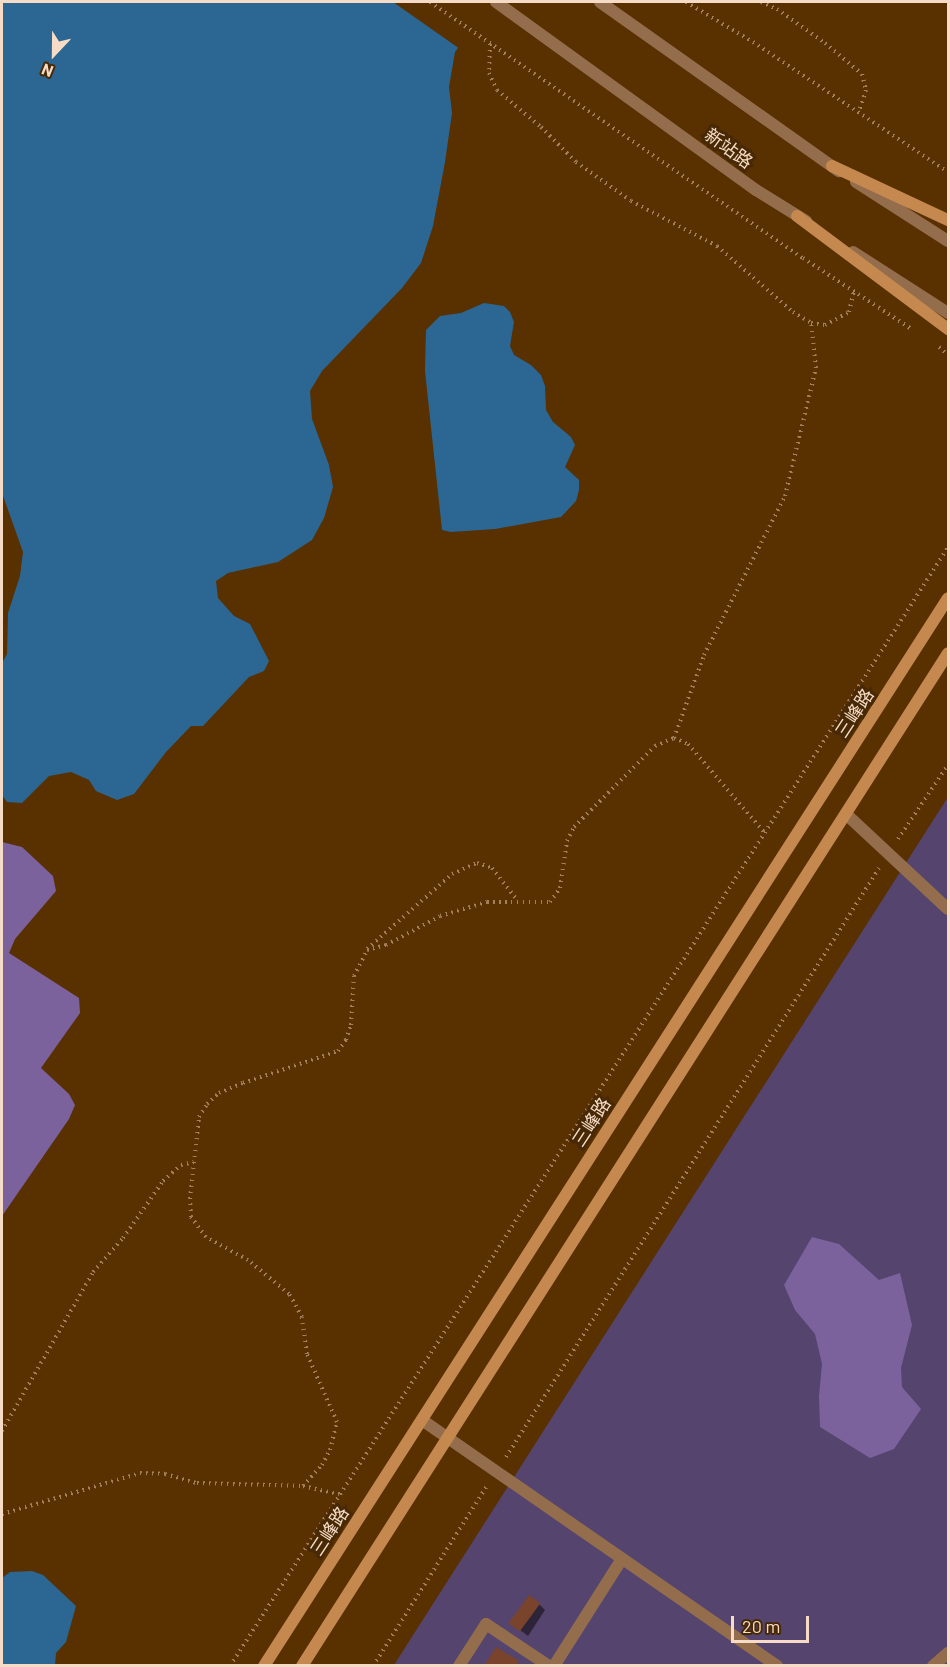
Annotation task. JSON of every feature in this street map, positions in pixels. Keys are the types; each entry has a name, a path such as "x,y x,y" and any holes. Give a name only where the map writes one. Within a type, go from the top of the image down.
{"main road":[{"path":"832,166 948,220"},
{"path":"797,216 948,329"},
{"path":"912,655 948,589"},
{"name":"三峰路","path":"264,1665 948,598"},
{"path":"302,1665 948,655"}],"street":[{"name":"新站路","path":"496,2 756,190 948,313"},
{"path":"600,2 832,166 948,242"},
{"path":"846,814 948,909"},
{"path":"422,1420 777,1665"},
{"path":"554,1665 622,1559"},
{"path":"459,1665 486,1624 549,1665"},
{"path":"933,1665 948,1653"}],"path":[{"path":"430,2 917,332"},
{"path":"686,2 753,42 948,172"},
{"path":"761,2 777,9 825,43 862,74 866,90 859,112"},
{"path":"490,43 489,73 497,90 576,162 631,201 717,246 793,312 811,323 825,325 849,312 854,291"},
{"path":"674,738 705,655 785,496 816,368 811,323"},
{"path":"935,344 948,355"},
{"path":"230,1665 948,547"},
{"path":"367,950 386,945 441,916 487,902 549,902 560,888 567,841 574,827 655,746 674,738 688,744 764,832"},
{"path":"373,1665 889,854 948,765"},
{"path":"303,1486 322,1465 330,1450 337,1422 307,1354 302,1317 289,1294 248,1260 206,1237 191,1217 190,1199 199,1117 207,1104 219,1093 276,1070 338,1051 346,1040 351,1025 354,976 367,950 452,874 477,863 492,868 518,901"},
{"path":"2,1431 93,1272 123,1238 164,1181 181,1165 194,1162"},
{"path":"2,1514 140,1473 165,1474 197,1483 303,1486 339,1494"}],"shaded area":[{"path":"948,797 948,1665 394,1665"},
{"path":"2,842 22,847 53,876 56,891 15,939 9,953 79,998 80,1013 41,1068 69,1094 75,1105 69,1119 2,1216"},
{"path":"812,1237 839,1244 879,1280 900,1273 912,1325 901,1368 902,1387 921,1409 894,1449 870,1458 820,1427 819,1396 822,1364 815,1334 795,1310 784,1285"}],"water":[{"path":"2,2 491,2 455,52 449,87 452,113 445,162 433,226 421,263 402,288 322,371 310,391 312,419 329,465 333,487 324,518 312,540 278,562 228,573 216,581 218,598 234,616 250,624 269,661 264,671 249,677 203,726 191,726 166,752 134,794 117,800 96,791 89,780 71,772 49,776 22,803 7,802 2,795 2,663 7,654 8,613 20,576 23,552 2,493"},
{"path":"484,303 504,306 510,312 514,322 510,346 514,355 531,365 541,375 545,386 546,410 553,422 571,437 575,445 565,467 579,480 579,490 576,501 561,517 495,529 451,532 442,530 425,371 426,330 440,316 461,313"},
{"path":"32,1571 43,1575 76,1606 66,1642 56,1653 55,1665 2,1665 2,1578 10,1572"}],"pier":[{"path":"393,2 494,2 460,49"}],"building":[{"path":"529,1595 540,1603 520,1632 508,1623"},
{"path":"496,1647 519,1661 516,1666 484,1666"}]}
